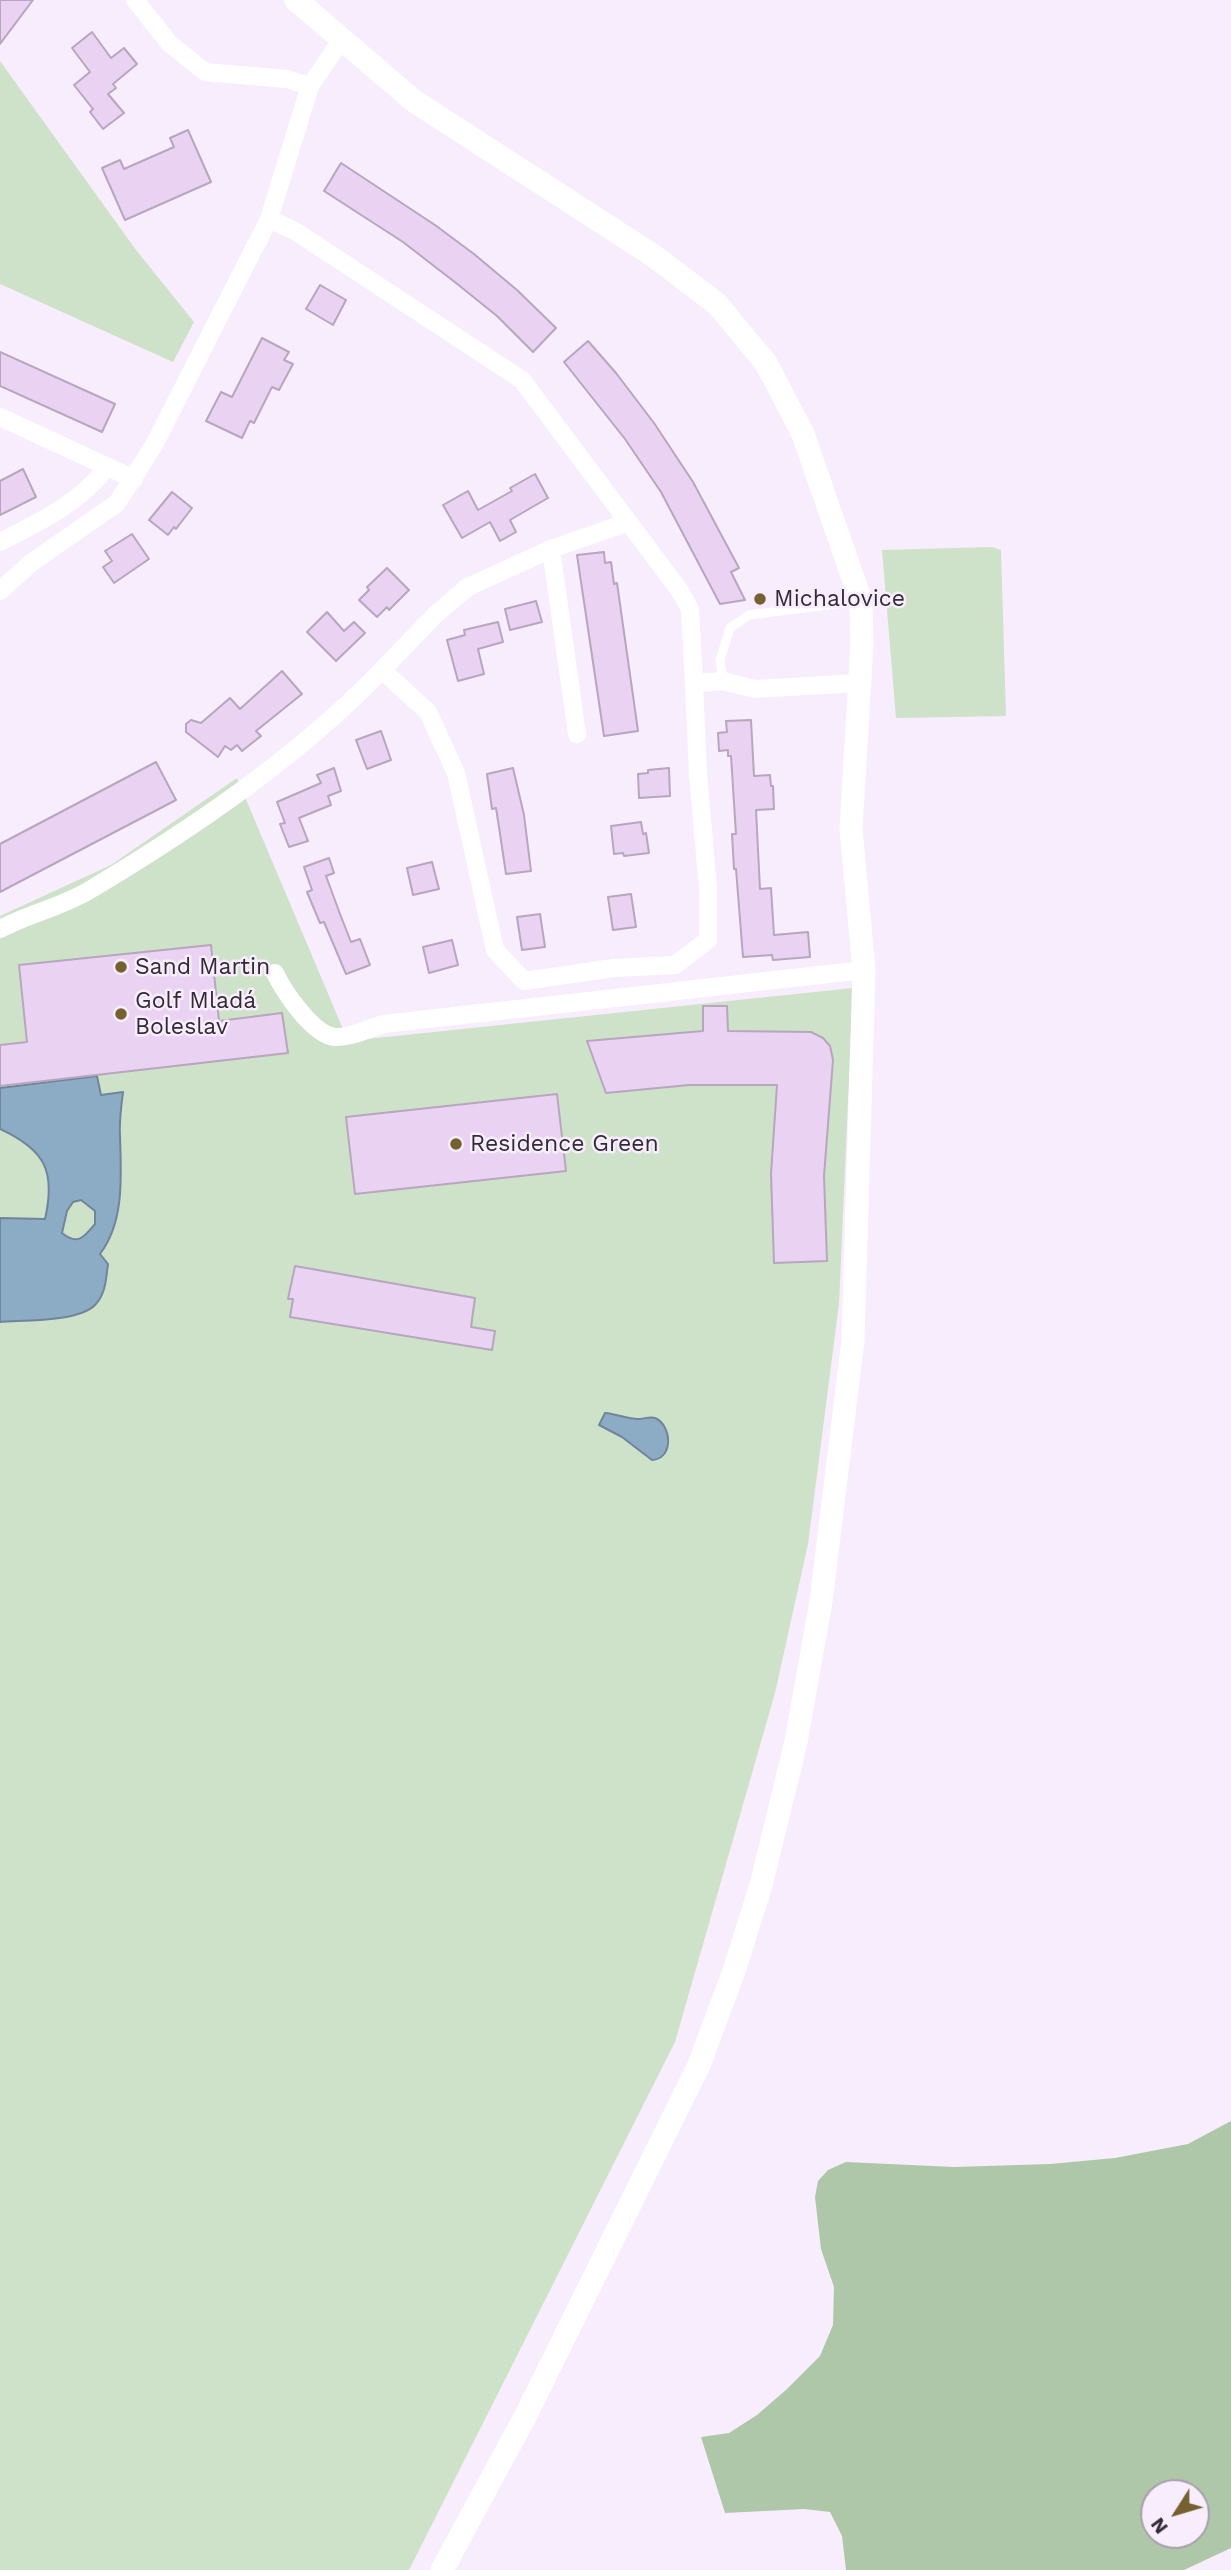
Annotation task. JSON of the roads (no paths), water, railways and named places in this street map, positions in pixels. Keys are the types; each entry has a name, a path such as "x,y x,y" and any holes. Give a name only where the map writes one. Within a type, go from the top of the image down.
{"street":[{"path":"135,0 169,43 205,72 287,79 310,86"},
{"path":"296,0 414,101 654,256 717,304 766,363 803,434 861,601 862,644 851,829 864,970 853,1340 821,1601 796,1742 761,1885 734,1971 699,2064 526,2415 442,2570"},
{"path":"0,591 31,563 117,503 134,479 269,219 310,86 342,39"},
{"path":"269,219 295,231 522,380 680,591 690,609 698,774 708,889 708,940 675,965 614,968 524,981 495,950 456,773 428,712 382,670"},
{"path":"0,417 134,479"},
{"path":"0,542 40,521 85,491 107,466"},
{"path":"0,929 85,892 271,769 363,690 449,601 468,587 551,549 629,522"},
{"path":"551,549 577,734"},
{"path":"0,573 31,563"},
{"path":"694,683 723,681 755,689 858,683"},
{"path":"275,973 282,988 315,1027 326,1035 342,1037 384,1024 864,970"}],"lane":[{"path":"723,681 720,660 730,628 749,614 861,601"}],"water":[{"path":"97,1076 101,1095 123,1092 118,1212 108,1241 100,1254 108,1264 105,1286 95,1305 77,1315 0,1322 0,1218 45,1219 49,1188 44,1164 37,1154 28,1145 0,1129 0,1088","holes":["81,1200 95,1211 95,1224 84,1236 72,1239 62,1233 67,1211 73,1202"]},
{"path":"605,1413 634,1419 653,1417 661,1422 668,1441 664,1454 652,1460 622,1437 599,1425"}],"place":[{"name":"Michalovice","path":"760,599"},
{"name":"Sand Martin","path":"121,967"},
{"name":"Golf Mladá Boleslav","path":"121,1014"},
{"name":"Residence Green","path":"456,1144"}]}
